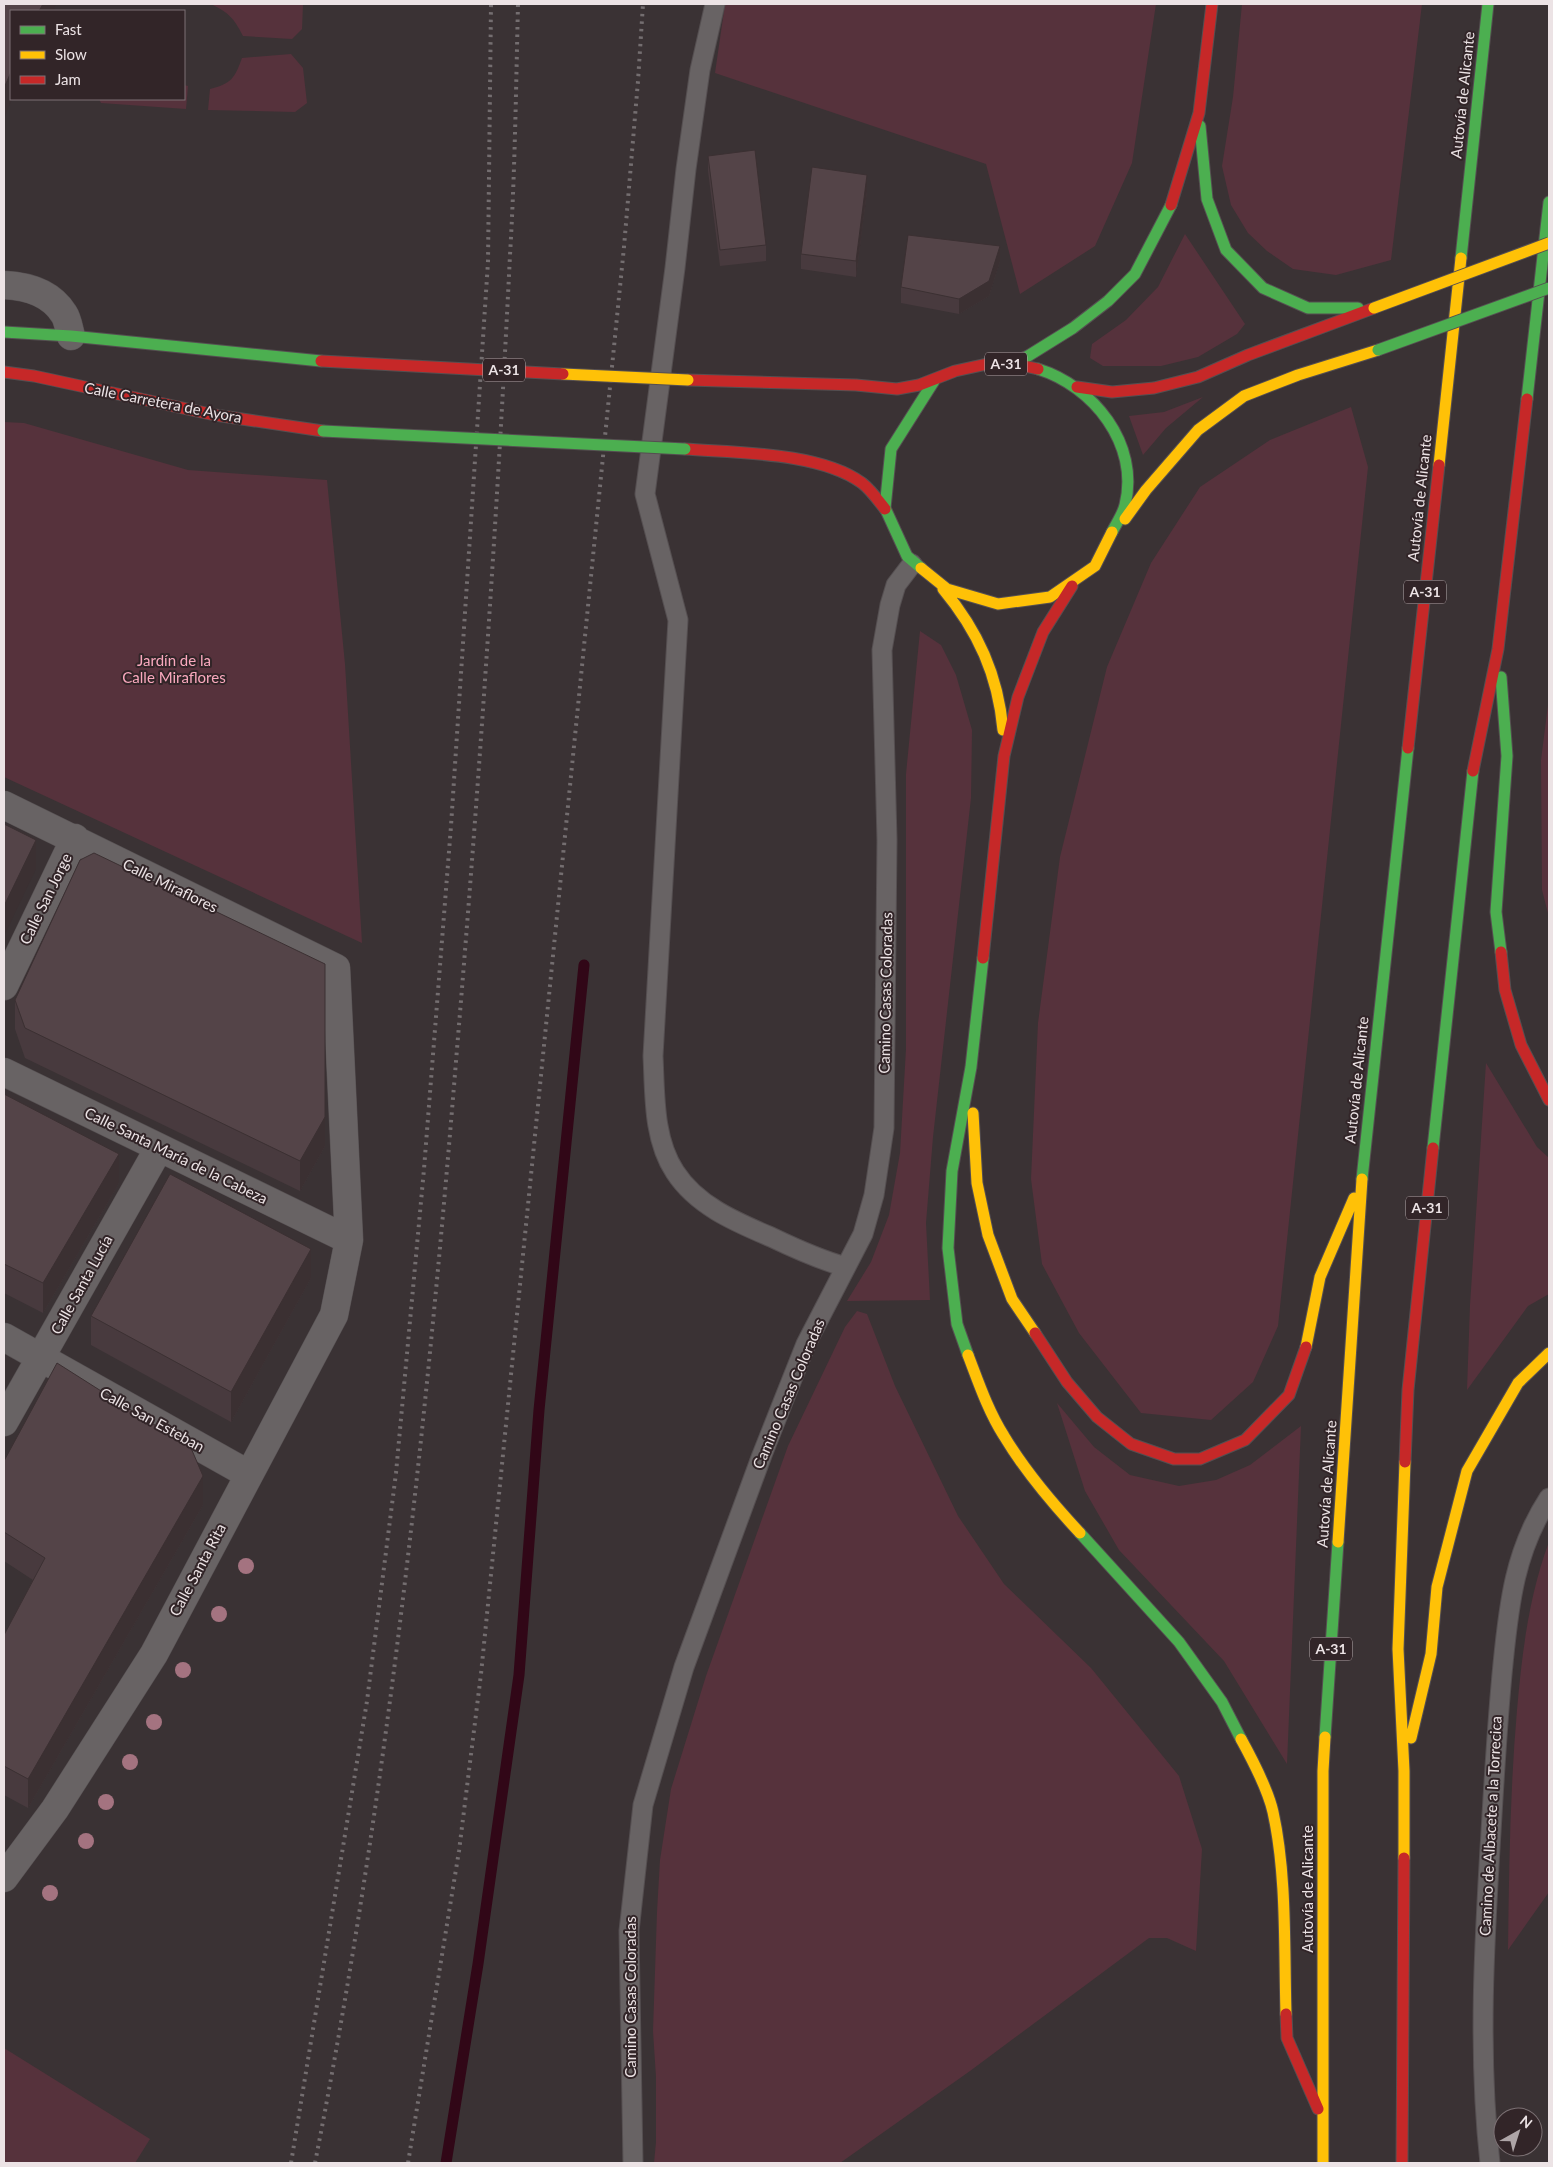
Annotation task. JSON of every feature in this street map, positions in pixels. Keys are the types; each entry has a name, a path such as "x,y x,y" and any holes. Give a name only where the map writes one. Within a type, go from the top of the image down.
{"main road":[{"path":"1010,364 1028,356 1073,328 1108,301 1135,274 1169,210 1199,113 1212,4"},
{"name":"Autovía de Alicante","path":"1322,2163 1323,1771 1362,1180 1488,4"},
{"path":"1199,113 1207,199 1226,250 1263,288 1308,308 1374,308"},
{"name":"A-31","path":"1402,2163 1404,1771 1398,1649 1408,1390 1474,761 1498,649 1549,202"},
{"name":"A-31","path":"1077,386 1112,392 1154,388 1198,377 1248,355 1549,243"},
{"path":"1120,526 1146,490 1198,430 1244,396 1298,375 1378,350 1549,288"},
{"path":"4,332 71,336"},
{"name":"A-31","path":"71,336 321,361 896,389 915,388 954,372 982,364 1028,365 1053,374 1077,386 1096,403 1109,420 1128,468 1128,493 1120,526 1112,543 1088,574 1053,598 1033,603 984,603 939,584 912,564 899,547 890,529 885,509 882,487 886,462 894,441 913,406 934,381"},
{"name":"Calle Carretera de Ayora","path":"4,372 34,376 215,415 323,431 685,450 791,459 834,469 862,483 885,509"},
{"path":"939,584 963,612 980,640 992,669 998,687 1003,722 1004,756"},
{"path":"1072,586 1043,632 1032,659 1018,697 1004,756 971,1067 952,1171 948,1248 957,1324 978,1381 1003,1435 1050,1500 1179,1642 1222,1702 1252,1759 1273,1811 1282,1880 1287,2038 1322,2120"},
{"path":"1498,649 1507,756 1496,912 1504,990 1521,1045 1549,1100"},
{"path":"971,1067 977,1183 988,1234 1012,1299 1067,1382 1097,1416 1131,1444 1174,1459 1200,1459 1245,1440 1289,1395 1308,1342 1320,1277 1362,1180"},
{"path":"1404,1771 1431,1654 1438,1588 1467,1471 1518,1383 1549,1352"}],"street":[{"path":"4,285 25,286 49,297 65,314 71,336"},
{"name":"Calle Miraflores","path":"4,805 76,838 336,968"},
{"name":"Calle San Jorge","path":"4,986 76,838"},
{"name":"Calle Santa Rita","path":"4,1878 55,1809 154,1654 334,1315 349,1240 336,968"},
{"name":"Calle Santa María de la Cabeza","path":"4,1072 349,1240"},
{"name":"Calle Santa Lucía","path":"4,1422 159,1148"},
{"name":"Calle San Esteban","path":"4,1337 248,1474"}],"lane":[{"path":"715,4 700,70 644,494 678,620 653,1056 656,1109 662,1142 674,1172 696,1196 725,1217 821,1260 846,1267"},
{"name":"Camino Casas Coloradas","path":"633,2163 629,1931 642,1805 684,1667 762,1455 806,1344 863,1234 874,1195 884,1128 887,840 882,650 890,605 896,585 912,564"},
{"name":"Camino de Albacete a la Torrecica","path":"1490,2163 1483,2047 1484,1962 1498,1707 1512,1590 1527,1537 1549,1498"}],"green space":[{"path":"211,4 303,4 302,29 292,39 243,36 230,17"},
{"path":"725,4 1156,4 1132,163 1095,246 1020,294 986,164 715,73"},
{"path":"1242,4 1422,4 1391,260 1336,275 1293,269 1267,251 1248,233 1231,205 1222,166 1233,97"},
{"path":"291,54 303,68 307,103 295,112 208,110 210,89 228,82 237,71 242,58"},
{"path":"185,85 188,86 186,109 101,103 100,100 185,100"},
{"path":"1185,234 1245,324 1237,334 1198,357 1161,366 1103,366 1090,358 1092,344 1126,320 1158,287"},
{"path":"1203,397 1166,428 1143,455 1129,416 1164,412"},
{"path":"1351,407 1368,467 1278,1326 1253,1382 1211,1420 1141,1413 1079,1333 1042,1264 1031,1179 1038,1023 1060,857 1107,667 1151,563 1200,487 1270,440"},
{"name":"Jardín de la Calle Miraflores","path":"4,422 24,423 188,470 327,480 345,664 362,943 4,777"},
{"path":"920,631 941,645 956,675 972,730 971,798 933,1137 926,1223 930,1300 847,1301 871,1262 889,1215 900,1153 906,1049 906,774"},
{"path":"1549,697 1549,917 1542,890 1541,760"},
{"path":"1486,1063 1537,1147 1549,1158 1549,1294 1528,1306 1467,1390 1470,1305"},
{"path":"857,1311 867,1314 895,1386 958,1516 1004,1584 1091,1668 1179,1776 1202,1849 1196,1951 1167,1938 1149,1938 970,2071 840,2163 654,2163 656,2142 656,2077 653,2031 657,1912 660,1860 671,1789 706,1676 788,1446 845,1327"},
{"path":"1057,1403 1094,1447 1130,1475 1179,1486 1216,1480 1250,1465 1301,1426 1287,1764 1224,1661 1119,1550 1085,1491"},
{"path":"1549,1542 1549,1892 1508,1950 1511,1800 1519,1689 1531,1603"},
{"path":"4,2048 150,2139 135,2163 4,2163"}],"building":[{"path":"4,4 43,4 40,10 10,10 10,74 4,88"},
{"path":"755,150 766,245 720,250 708,156"},
{"path":"812,167 867,175 856,261 801,254"},
{"path":"908,235 1000,246 989,281 959,299 901,287"},
{"path":"4,824 36,840 4,906"},
{"path":"94,853 325,964 325,1117 300,1161 25,1028 15,1000 80,860"},
{"path":"4,1094 119,1154 43,1283 4,1264"},
{"path":"170,1174 311,1249 231,1392 91,1316"},
{"path":"57,1363 191,1448 203,1476 28,1779 4,1766 4,1635 45,1558 4,1532 4,1461"}],"waterway":[{"path":"446,2163 478,1964 519,1675 539,1410 584,965"}],"railway":[{"path":"291,2163 367,1701 396,1473 424,1169 451,826 488,262 491,4"},
{"path":"315,2163 341,2025 384,1748 418,1469 432,1329 465,950 493,553 512,224 518,4"},
{"path":"408,2163 459,1851 481,1674 624,247 643,4"}],"traffic: fast":[{"path":"1461,258 1488,4"},
{"path":"1200,126 1207,199 1226,250 1263,288 1308,308 1358,308"},
{"path":"1527,399 1549,202"},
{"path":"1010,364 1028,356 1073,328 1108,301 1135,274 1171,205"},
{"path":"1378,350 1549,288"},
{"path":"4,332 71,336 321,361"},
{"path":"1038,369 1058,377 1094,403 1108,420 1119,440 1125,460 1128,482 1125,505 1112,532"},
{"path":"921,568 907,556 885,508 891,449 934,381"},
{"path":"323,431 685,449"},
{"path":"1501,677 1507,756 1496,912 1501,952"},
{"path":"1362,1179 1408,748"},
{"path":"1433,1148 1473,771"},
{"path":"968,1355 957,1324 948,1248 952,1171 971,1067 983,958"},
{"path":"1080,1533 1179,1642 1222,1702 1241,1739"},
{"path":"1325,1737 1338,1542"}],"traffic: slow":[{"path":"1374,308 1549,243"},
{"path":"1439,465 1461,258"},
{"path":"1125,519 1146,490 1198,430 1244,396 1298,375 1378,350"},
{"path":"563,374 688,380"},
{"path":"921,568 947,589 998,604 1050,597 1095,566 1112,532"},
{"path":"943,589 966,621 984,655 996,691 1003,730"},
{"path":"973,1113 977,1183 988,1235 1012,1299 1035,1333"},
{"path":"1338,1542 1362,1179"},
{"path":"1306,1347 1320,1277 1354,1198"},
{"path":"1411,1738 1431,1654 1437,1587 1467,1471 1518,1383 1549,1353"},
{"path":"968,1355 988,1406 1012,1449 1039,1486 1080,1533"},
{"path":"1404,1858 1404,1771 1398,1649 1405,1462"},
{"path":"1323,2163 1323,1771 1325,1737"},
{"path":"1241,1739 1255,1765 1267,1794 1273,1812 1277,1836 1283,1886 1286,2014"}],"traffic: jam":[{"path":"1171,205 1199,113 1212,4"},
{"path":"1077,387 1112,392 1154,388 1198,377 1248,355 1374,308"},
{"path":"321,361 563,374"},
{"path":"688,380 856,385 897,389 919,385 955,371 987,364 1020,365 1038,369"},
{"path":"4,372 34,376 215,415 323,431"},
{"path":"1473,771 1498,649 1527,399"},
{"path":"685,449 752,453 824,465 862,483 885,509"},
{"path":"1408,748 1439,465"},
{"path":"983,958 1004,756 1018,697 1043,632 1072,586"},
{"path":"1501,952 1505,990 1521,1045 1549,1100"},
{"path":"1405,1462 1408,1390 1433,1148"},
{"path":"1035,1333 1067,1382 1097,1417 1131,1444 1174,1459 1200,1459 1245,1440 1289,1395 1306,1347"},
{"path":"1402,2163 1404,1858"},
{"path":"1286,2014 1287,2038 1318,2109"}]}
